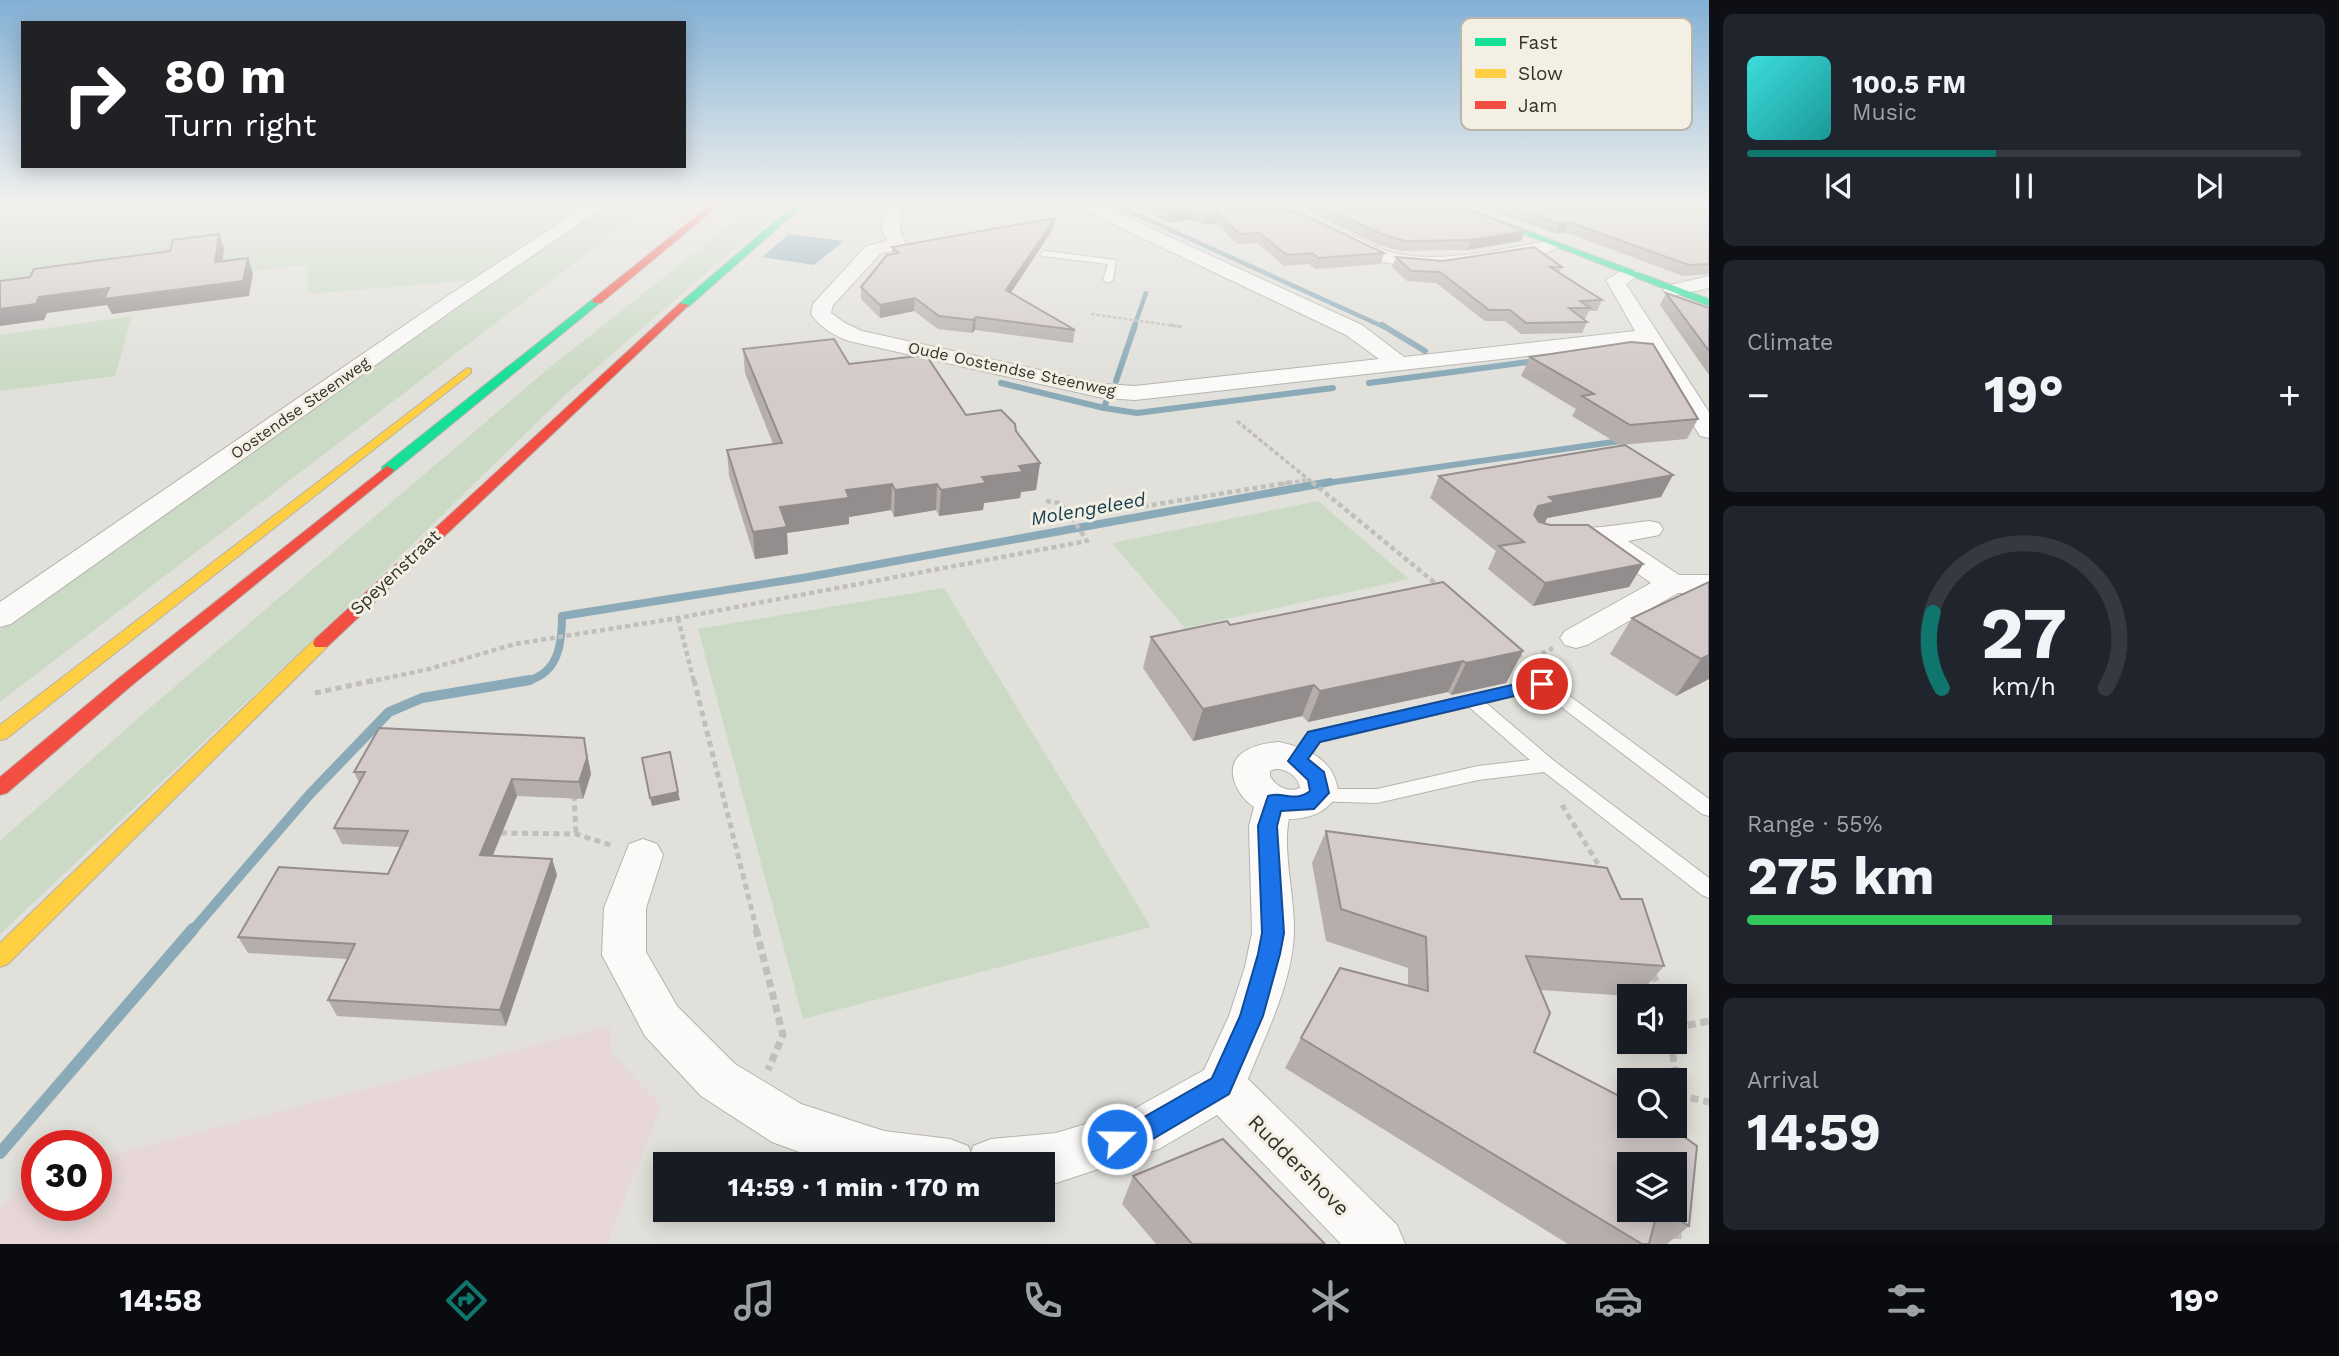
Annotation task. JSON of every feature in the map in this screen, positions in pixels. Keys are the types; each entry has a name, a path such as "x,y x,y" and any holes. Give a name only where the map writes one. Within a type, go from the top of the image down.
{"main road":[{"path":"0,788 125,682 647,260"},
{"name":"Speyenstraat","path":"0,957 269,692 612,369 733,260"},
{"path":"1592,260 1709,303"},
{"path":"0,734 479,362"}],"street":[{"name":"Oostendse Steenweg","path":"0,617 515,260"},
{"name":"Oude Oostendse Steenweg","path":"864,260 821,309 825,319 846,332 1103,391 1135,393 1650,336"},
{"path":"1205,260 1354,330 1399,364"},
{"path":"1630,274 1615,280 1616,284 1709,431"},
{"path":"1673,290 1709,282"},
{"path":"1539,536 1602,536 1649,529"},
{"path":"1602,536 1672,584"},
{"path":"1576,638 1672,584 1709,584"},
{"path":"1055,1158 1142,1132 1221,1086 1251,1016 1273,933 1271,813 1251,779 1253,764 1268,756 1279,755 1297,761 1317,777 1320,785 1318,796 1307,804 1271,813"},
{"path":"643,855 625,908 624,955 661,1021 718,1080 789,1125 872,1152"},
{"name":"Ruddershove","path":"1221,1086 1378,1244"}],"lane":[{"path":"1096,260 1113,262 1108,280"},
{"path":"1297,761 1314,737 1542,684 1709,808"},
{"path":"1472,701 1547,765 1709,889"},
{"path":"1318,796 1377,796 1478,773 1547,765"}],"path":[{"path":"1091,314 1182,327"},
{"path":"1237,421 1450,595"},
{"path":"1072,518 1306,480"},
{"path":"269,692 312,694 429,669 515,645 678,618 1087,541 1060,503 1046,501"},
{"path":"678,618 783,1035 754,1103"},
{"path":"1516,653 1542,684"},
{"path":"1547,765 1559,799 1610,883"},
{"path":"573,794 576,834"},
{"path":"501,833 576,834 643,855"},
{"path":"1648,961 1657,984"},
{"path":"1687,1026 1709,1021"},
{"path":"1687,1097 1709,1102"},
{"path":"1678,1138 1678,1149"},
{"path":"1678,1222 1678,1244"}],"shaded area":[{"path":"609,1026 612,1054 661,1106 607,1244 0,1244 0,1211 21,1186 21,1221 112,1221 112,1155"}],"green space":[{"path":"0,260 504,260 474,280 308,294 307,265 213,275 0,286"},
{"path":"527,260 578,260 0,702 0,630 257,444"},
{"path":"686,260 721,260 566,394 379,577 0,934 0,841 144,713 549,368"},
{"path":"132,316 115,376 0,391 0,335"},
{"path":"1318,501 1409,579 1185,628 1112,543"},
{"path":"944,588 1151,927 803,1019 698,629"}],"water":[{"path":"782,260 820,260 814,265"}],"building":[{"path":"102,260 248,260 243,281 104,299 109,288 39,297 36,304 0,309 0,281 30,277 34,269"},
{"path":"883,260 1026,260 1006,290 1075,330 976,317 973,320 939,316 915,298 880,305 861,287"},
{"path":"1399,260 1552,260 1562,267 1550,267 1602,300 1580,301 1590,308 1569,308 1587,322 1526,323 1510,310 1489,310 1440,272 1411,271"},
{"path":"1675,260 1709,260 1709,264 1689,265"},
{"path":"1666,293 1709,308 1709,351"},
{"path":"834,339 849,364 926,355 966,415 1001,410 1015,424 1016,431 1040,463 1019,466 1023,472 982,477 986,483 941,490 937,484 895,490 892,484 846,490 849,498 780,507 787,527 753,532 727,450 782,443 743,349"},
{"path":"1631,342 1653,344 1698,419 1630,425 1582,396 1594,394 1530,357"},
{"path":"1625,445 1673,475 1549,497 1555,502 1538,506 1534,515 1539,522 1550,525 1588,525 1643,564 1545,583 1499,546 1524,542 1439,476"},
{"path":"1443,582 1523,651 1320,691 1314,685 1203,709 1151,637 1227,621 1230,625"},
{"path":"1709,582 1709,655 1701,659 1632,618"},
{"path":"379,728 584,738 587,758 579,782 512,779 480,855 552,859 500,1010 328,1000 355,944 238,937 279,867 388,874 408,831 334,828 365,772 354,772"},
{"path":"670,752 678,792 650,798 642,758"},
{"path":"1326,831 1607,868 1621,899 1642,899 1664,966 1526,956 1550,1013 1534,1052 1617,1095 1617,1138 1686,1138 1697,1146 1689,1226 1683,1222 1687,1222 1687,1152 1617,1152 1617,1222 1655,1222 1649,1244 1642,1244 1301,1038 1340,968 1428,991 1426,937 1341,909"},
{"path":"1223,1139 1325,1244 1192,1244 1133,1176"}],"waterway":[{"path":"1237,260 1384,327"},
{"path":"1134,327 1146,293"},
{"path":"1116,381 1135,325"},
{"path":"1382,325 1425,351"},
{"path":"1369,383 1536,361"},
{"path":"1001,383 1104,408"},
{"path":"1104,408 1137,413 1333,388"},
{"path":"1104,408 1106,402"},
{"name":"Molengeleed","path":"1320,484 1620,441"},
{"name":"Molengeleed","path":"530,680 543,673 556,658 561,638 562,616 808,577 1330,482"},
{"path":"192,931 310,794 389,712 422,698 530,680"},
{"path":"522,682 530,680"},
{"path":"0,1153 193,929"}],"traffic: fast":[{"path":"684,305 736,260"},
{"path":"1597,260 1709,303"},
{"path":"387,470 597,301"}],"traffic: slow":[{"path":"0,734 467,371"},
{"path":"0,957 321,643"}],"traffic: jam":[{"path":"597,301 647,260"},
{"path":"321,643 684,305"},
{"path":"0,788 125,682 387,470"}],"route":[{"path":"1117,1139 1142,1132 1221,1086 1251,1016 1267,967 1273,933 1268,826 1274,801 1286,805 1307,804 1320,793 1317,777 1311,769 1297,761 1314,737 1542,684"}]}
